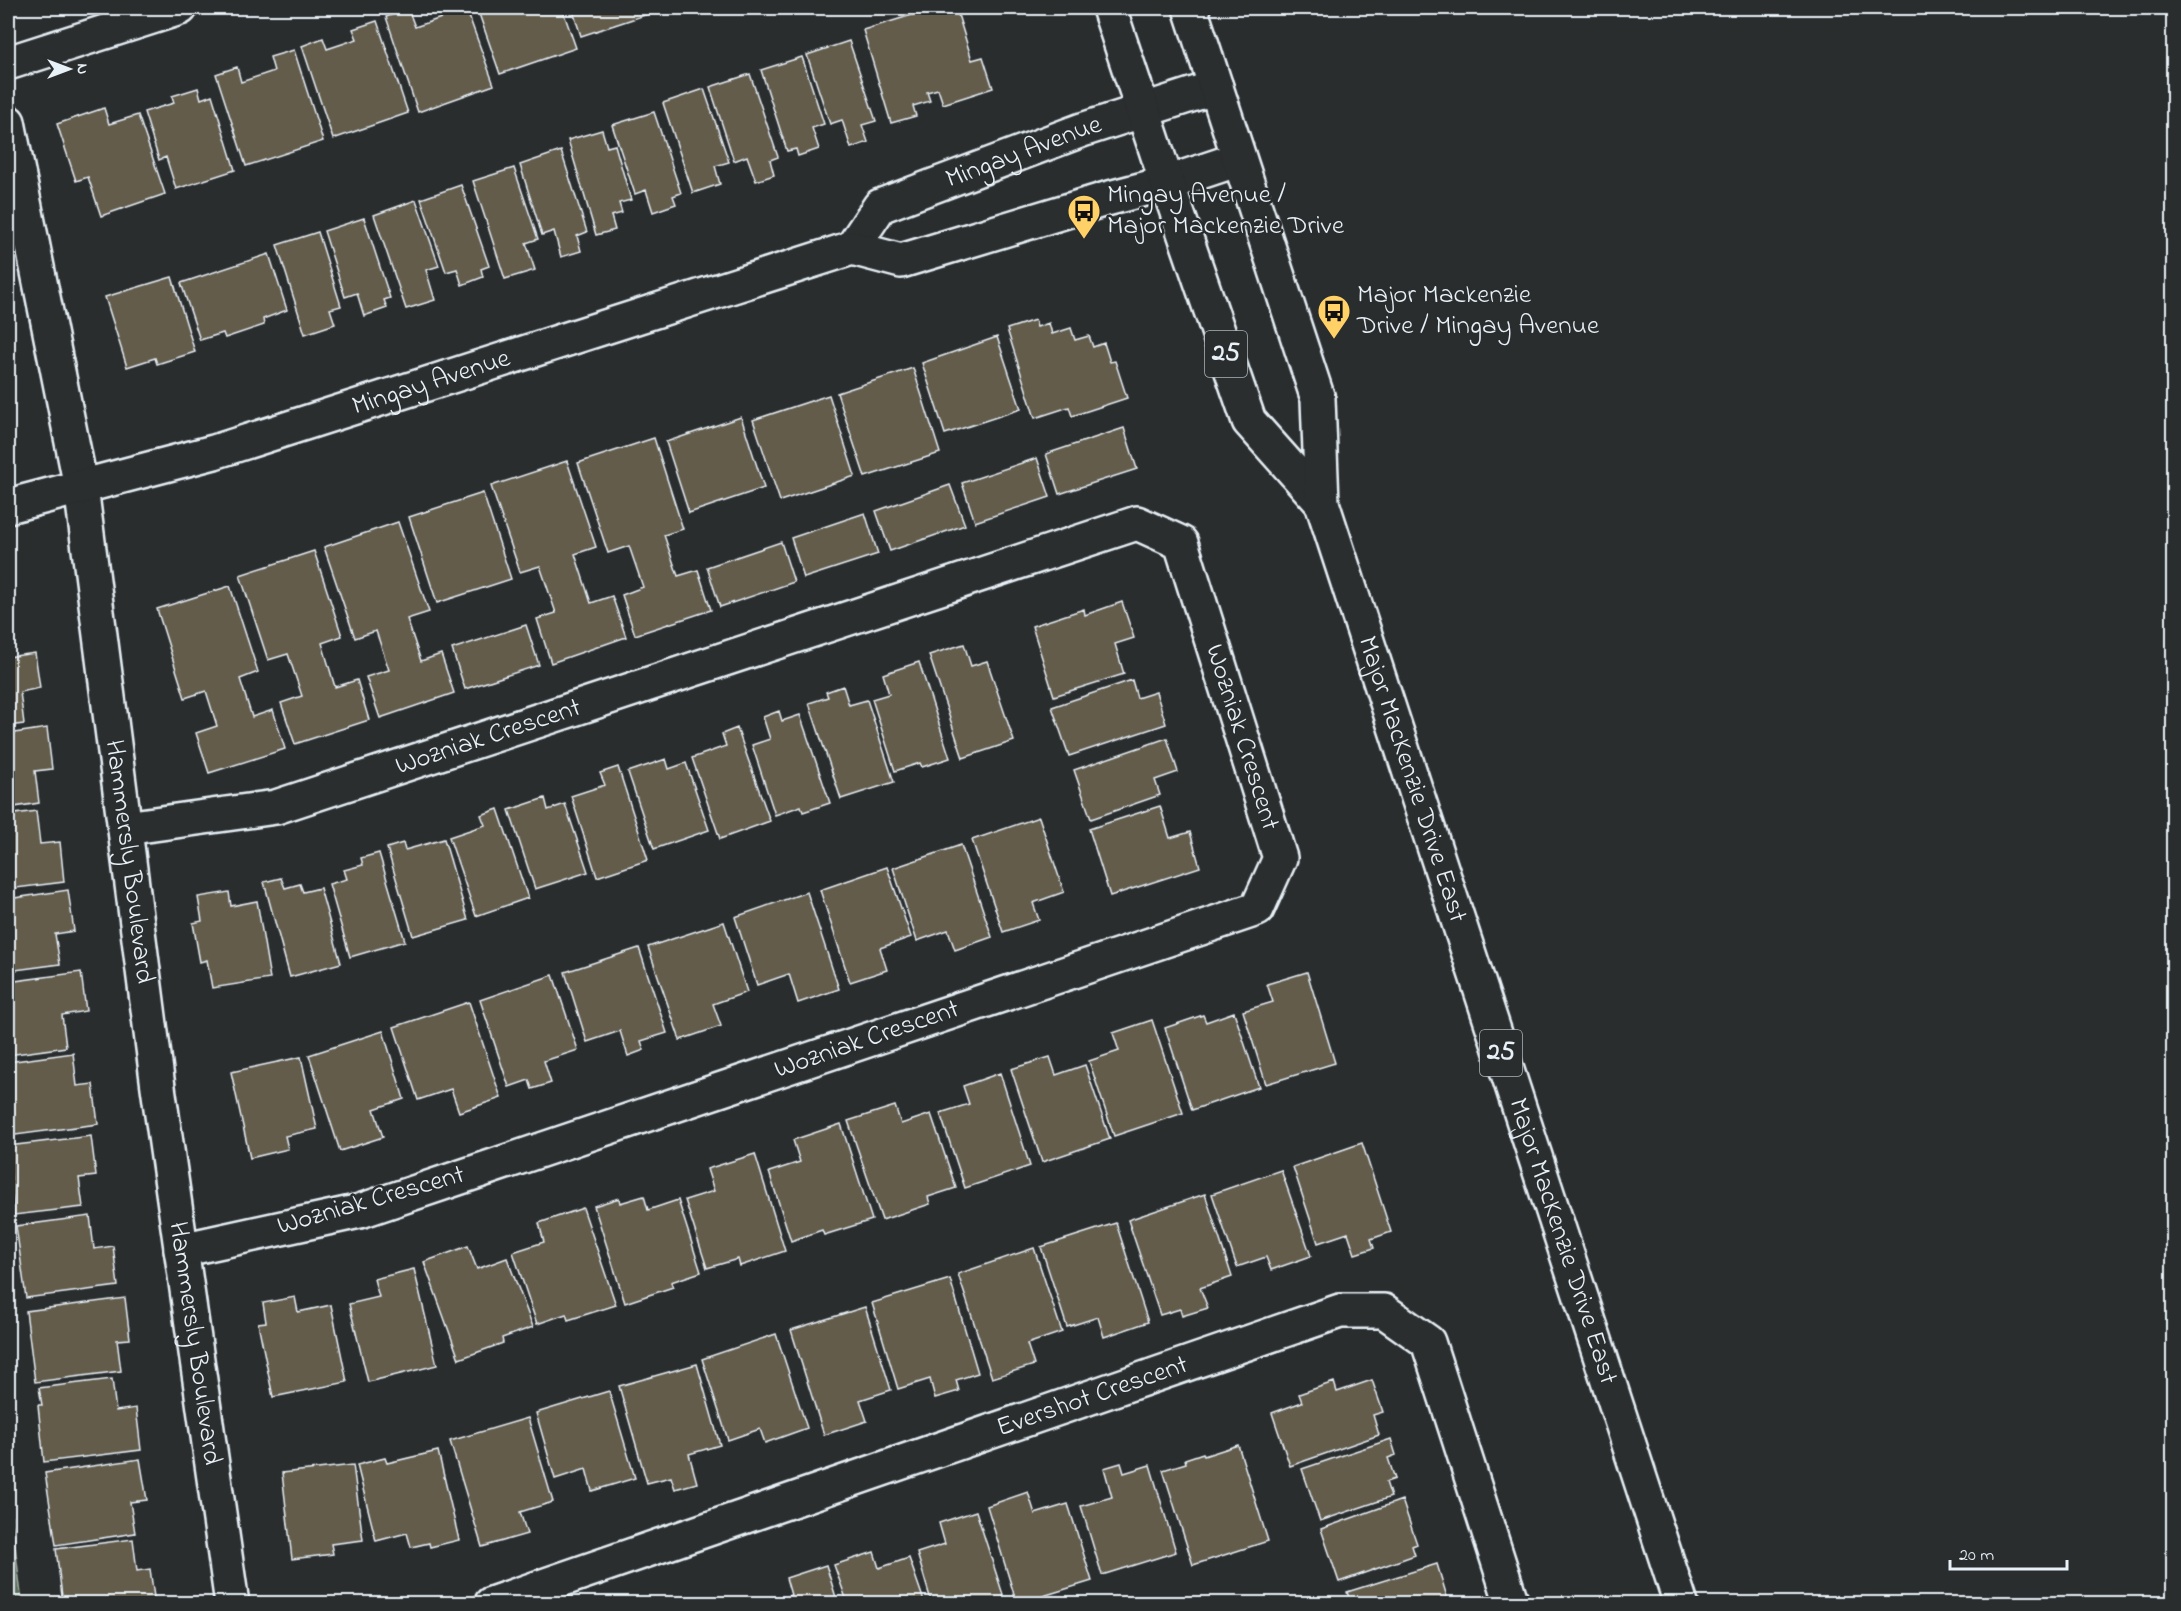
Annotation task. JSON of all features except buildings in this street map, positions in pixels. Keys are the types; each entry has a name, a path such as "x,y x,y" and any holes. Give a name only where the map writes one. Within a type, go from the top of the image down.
{"street":[{"path":"8,63 180,8"},
{"name":"Major MacKenzie Drive East","path":"1109,8 1249,421 1322,503"},
{"name":"Major MacKenzie Drive East","path":"1190,8 1318,399 1322,503 1681,1604"},
{"name":"Mingay Avenue","path":"8,506 214,452 852,248 880,206 1142,109 1216,87"},
{"name":"Hammersly Boulevard","path":"8,122 81,487 158,1087 232,1604"},
{"path":"852,248 901,261 1106,199 1167,183 1239,159"},
{"name":"Wozniak Crescent","path":"125,828 276,807 1137,523 1181,543 1280,858 1257,909 360,1211 181,1250"},
{"name":"Evershot Crescent","path":"492,1604 1340,1311 1384,1311 1428,1342 1512,1604"}],"green space":[{"path":"8,1488 22,1603 8,1603"}],"place":[{"name":"Mingay Avenue / Major Mackenzie Drive","path":"1084,240"},
{"name":"Major Mackenzie Drive / Mingay Avenue","path":"1334,340"}]}
